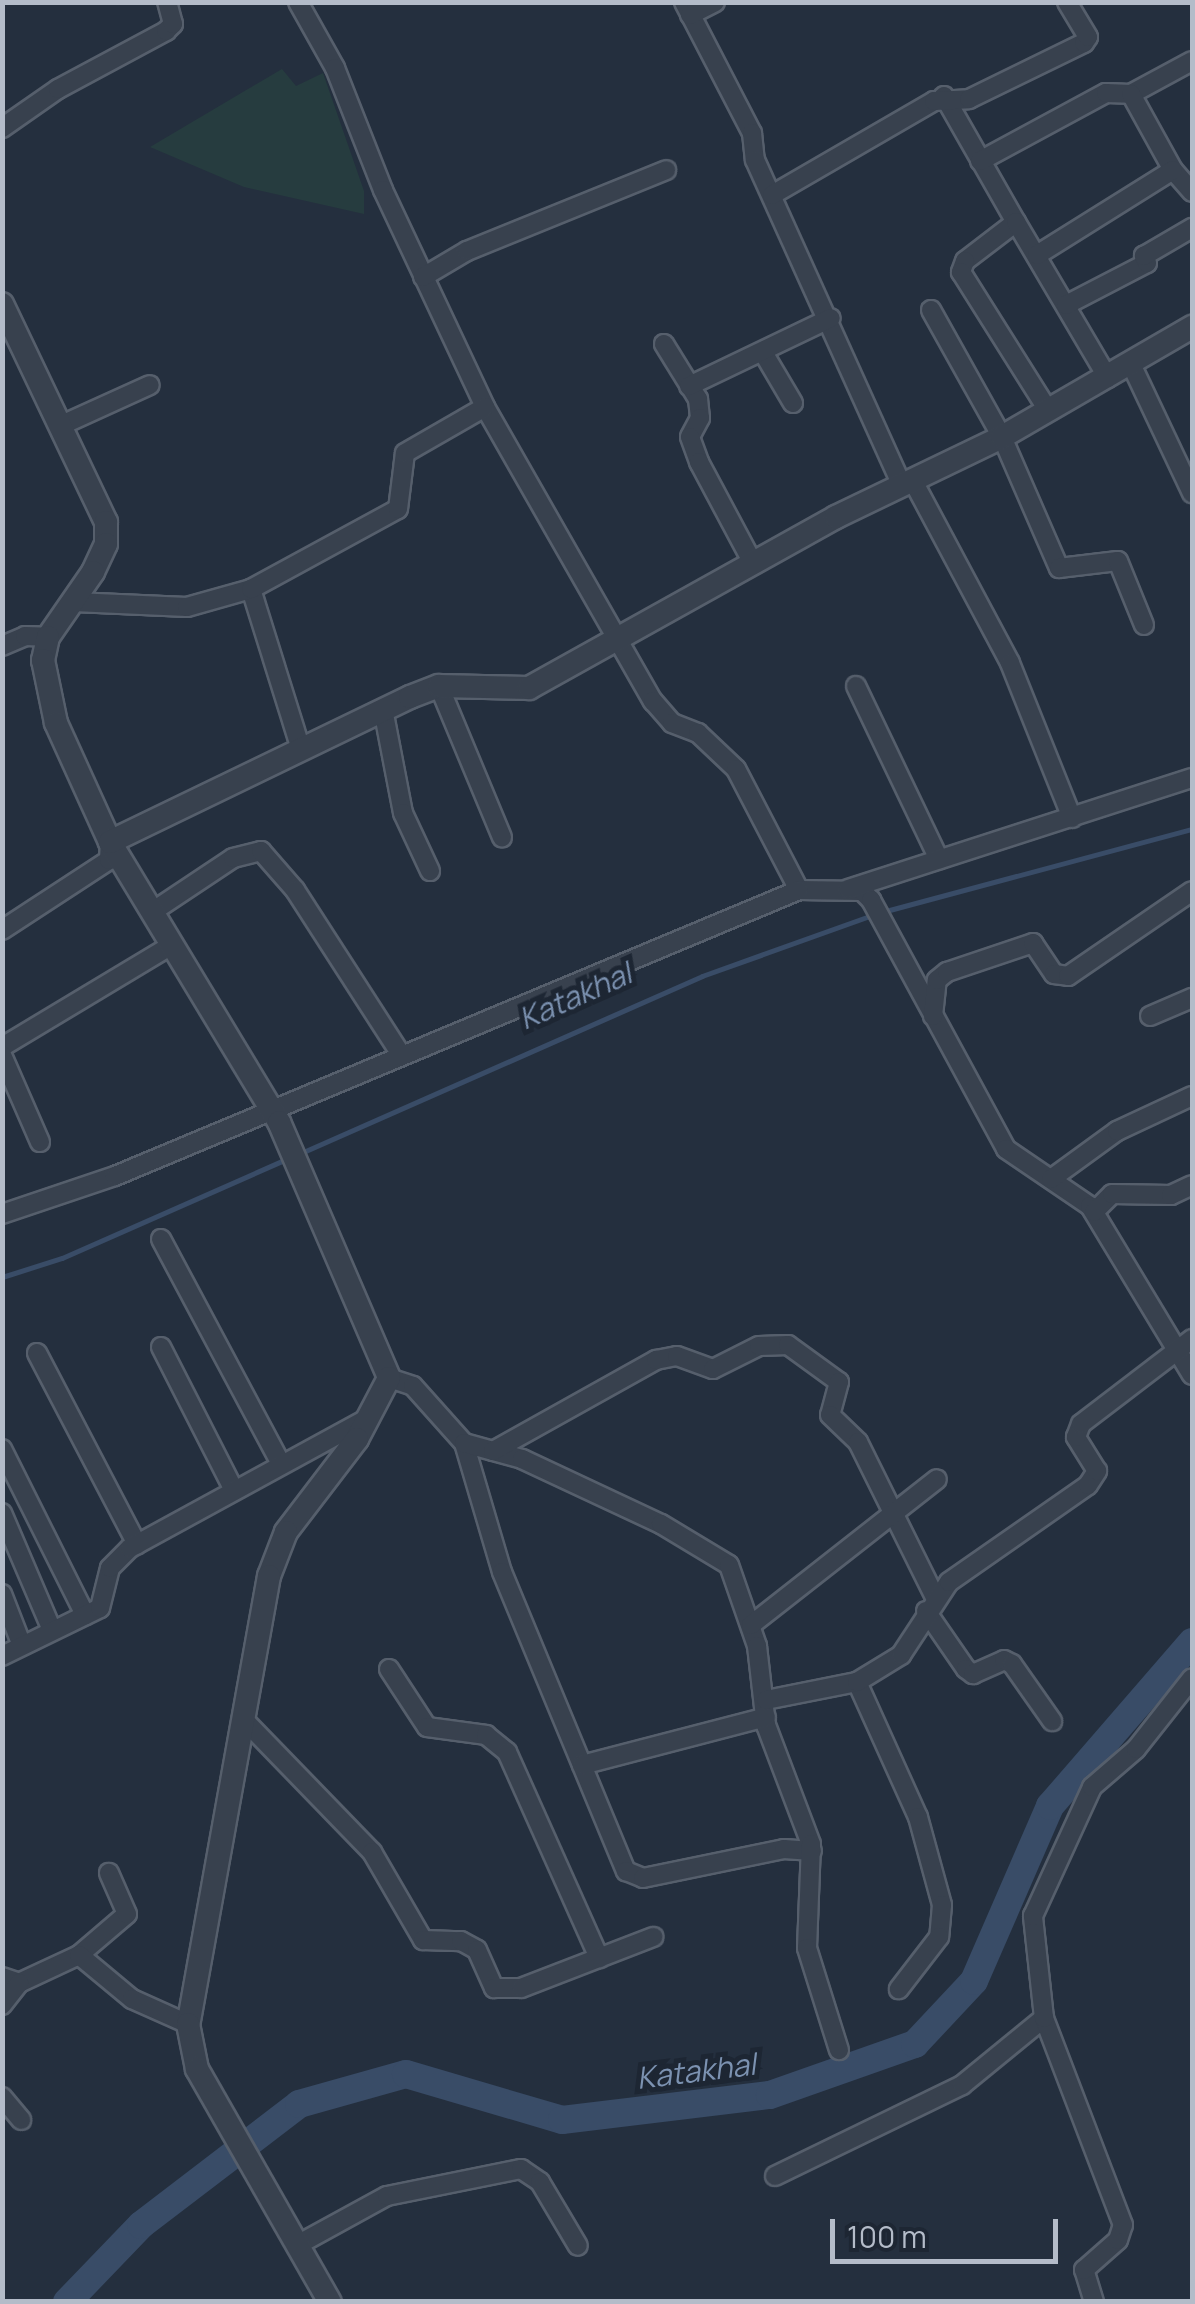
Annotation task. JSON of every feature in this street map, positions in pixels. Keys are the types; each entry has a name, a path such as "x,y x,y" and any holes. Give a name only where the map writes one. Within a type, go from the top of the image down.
{"street":[{"path":"2,128 58,88 166,31 174,24 166,2"},
{"path":"298,2 335,68 423,277 485,406 617,638 672,723 698,733 736,769 799,890"},
{"path":"715,2 687,9 752,134 755,160 908,483 1010,663 1072,818"},
{"path":"772,195 944,96 970,99 1088,41 1067,2"},
{"path":"980,160 1106,93 1131,94 1192,60"},
{"path":"1131,94 1173,170 1192,192"},
{"path":"944,96 1108,378"},
{"path":"423,277 467,252 532,230 666,170"},
{"path":"1037,255 1173,170"},
{"path":"1016,222 965,261 962,272 1048,410"},
{"path":"1066,306 1148,263 1144,256 1192,228"},
{"path":"2,304 64,424 106,522 106,544 74,602 48,637 42,660 56,723 110,842 274,1115 314,1197 389,1378 412,1386 464,1443 502,1572 619,1860 634,1877 784,1848 812,1850"},
{"path":"931,310 1002,437 1060,568 1118,561 1144,625"},
{"path":"689,386 738,359 764,354 831,318"},
{"path":"110,842 383,709 439,686 529,688 753,563 1002,437 1192,327"},
{"path":"664,344 700,408 693,448 753,563"},
{"path":"764,354 793,403"},
{"path":"1131,364 1192,492"},
{"path":"64,424 150,385"},
{"path":"74,602 187,607 250,589 398,508 405,453 485,406"},
{"path":"250,589 301,750"},
{"path":"2,646 25,636 48,637"},
{"path":"439,686 502,838"},
{"path":"856,686 939,859"},
{"path":"383,709 403,813 430,870"},
{"path":"842,891 1192,778"},
{"path":"2,930 109,860 110,842"},
{"path":"152,912 233,858 261,851 295,890 400,1053"},
{"path":"2,1214 274,1115 400,1053 799,890 862,892 870,900 1006,1149 1094,1212 1185,1344 1192,1375"},
{"path":"933,1016 937,980 947,972 1033,943 1063,978 1192,891"},
{"path":"2,1046 172,945"},
{"path":"1150,1016 1192,998"},
{"path":"2,1055 8,1079 40,1142"},
{"path":"1050,1180 1116,1132 1192,1096"},
{"path":"1094,1212 1112,1194 1171,1195 1192,1185"},
{"path":"161,1239 281,1464"},
{"path":"582,1764 858,1682 901,1655 931,1605 994,1546 1088,1484 1097,1471 1076,1437 1081,1424 1185,1344"},
{"path":"493,1451 656,1360 677,1356 713,1369 759,1346 788,1345 839,1382 830,1415 858,1442 896,1513 931,1605 966,1669 981,1672 1004,1660 1012,1664 1052,1721"},
{"path":"161,1346 234,1490"},
{"path":"37,1353 137,1544"},
{"path":"330,2302 301,2242 197,2069 188,2024 246,1723 269,1576 286,1532 368,1418 389,1378"},
{"path":"2,1656 21,1643 100,1608 110,1568 137,1544 368,1418"},
{"path":"464,1443 493,1451 661,1524 729,1565 751,1624 766,1708 812,1850 808,1948 838,2050"},
{"path":"2,1449 85,1614"},
{"path":"751,1624 937,1480"},
{"path":"2,1512 52,1630"},
{"path":"2,1594 21,1643"},
{"path":"390,1669 427,1727 486,1735 506,1752 599,1958"},
{"path":"1094,2302 1084,2270 1118,2240 1123,2225 1044,2018 1034,1954 1036,1906 1092,1788 1136,1750 1192,1678"},
{"path":"858,1682 918,1817 942,1905 938,1937 898,1989"},
{"path":"246,1723 372,1852 423,1940 461,1942 477,1950 494,1988 511,1991 653,1938"},
{"path":"2,2005 11,1980 79,1955 127,1914 108,1873"},
{"path":"79,1955 114,1988 188,2024"},
{"path":"775,2176 962,2085 1026,2039 1044,2018"},
{"path":"2,2097 22,2120"},
{"path":"301,2242 387,2196 521,2170 540,2182 578,2246"}],"green space":[{"path":"282,69 296,86 323,73 364,191 364,214 244,187 150,147"}],"waterway":[{"name":"Katakhal","path":"882,912 1192,829"},
{"name":"Katakhal","path":"301,1153 702,976 872,915"},
{"name":"Katakhal","path":"2,1277 62,1258 286,1159"},
{"name":"Katakhal","path":"67,2302 141,2225 299,2104 406,2074 562,2120 770,2095 915,2044 974,1981 1050,1806 1192,1642"}]}
